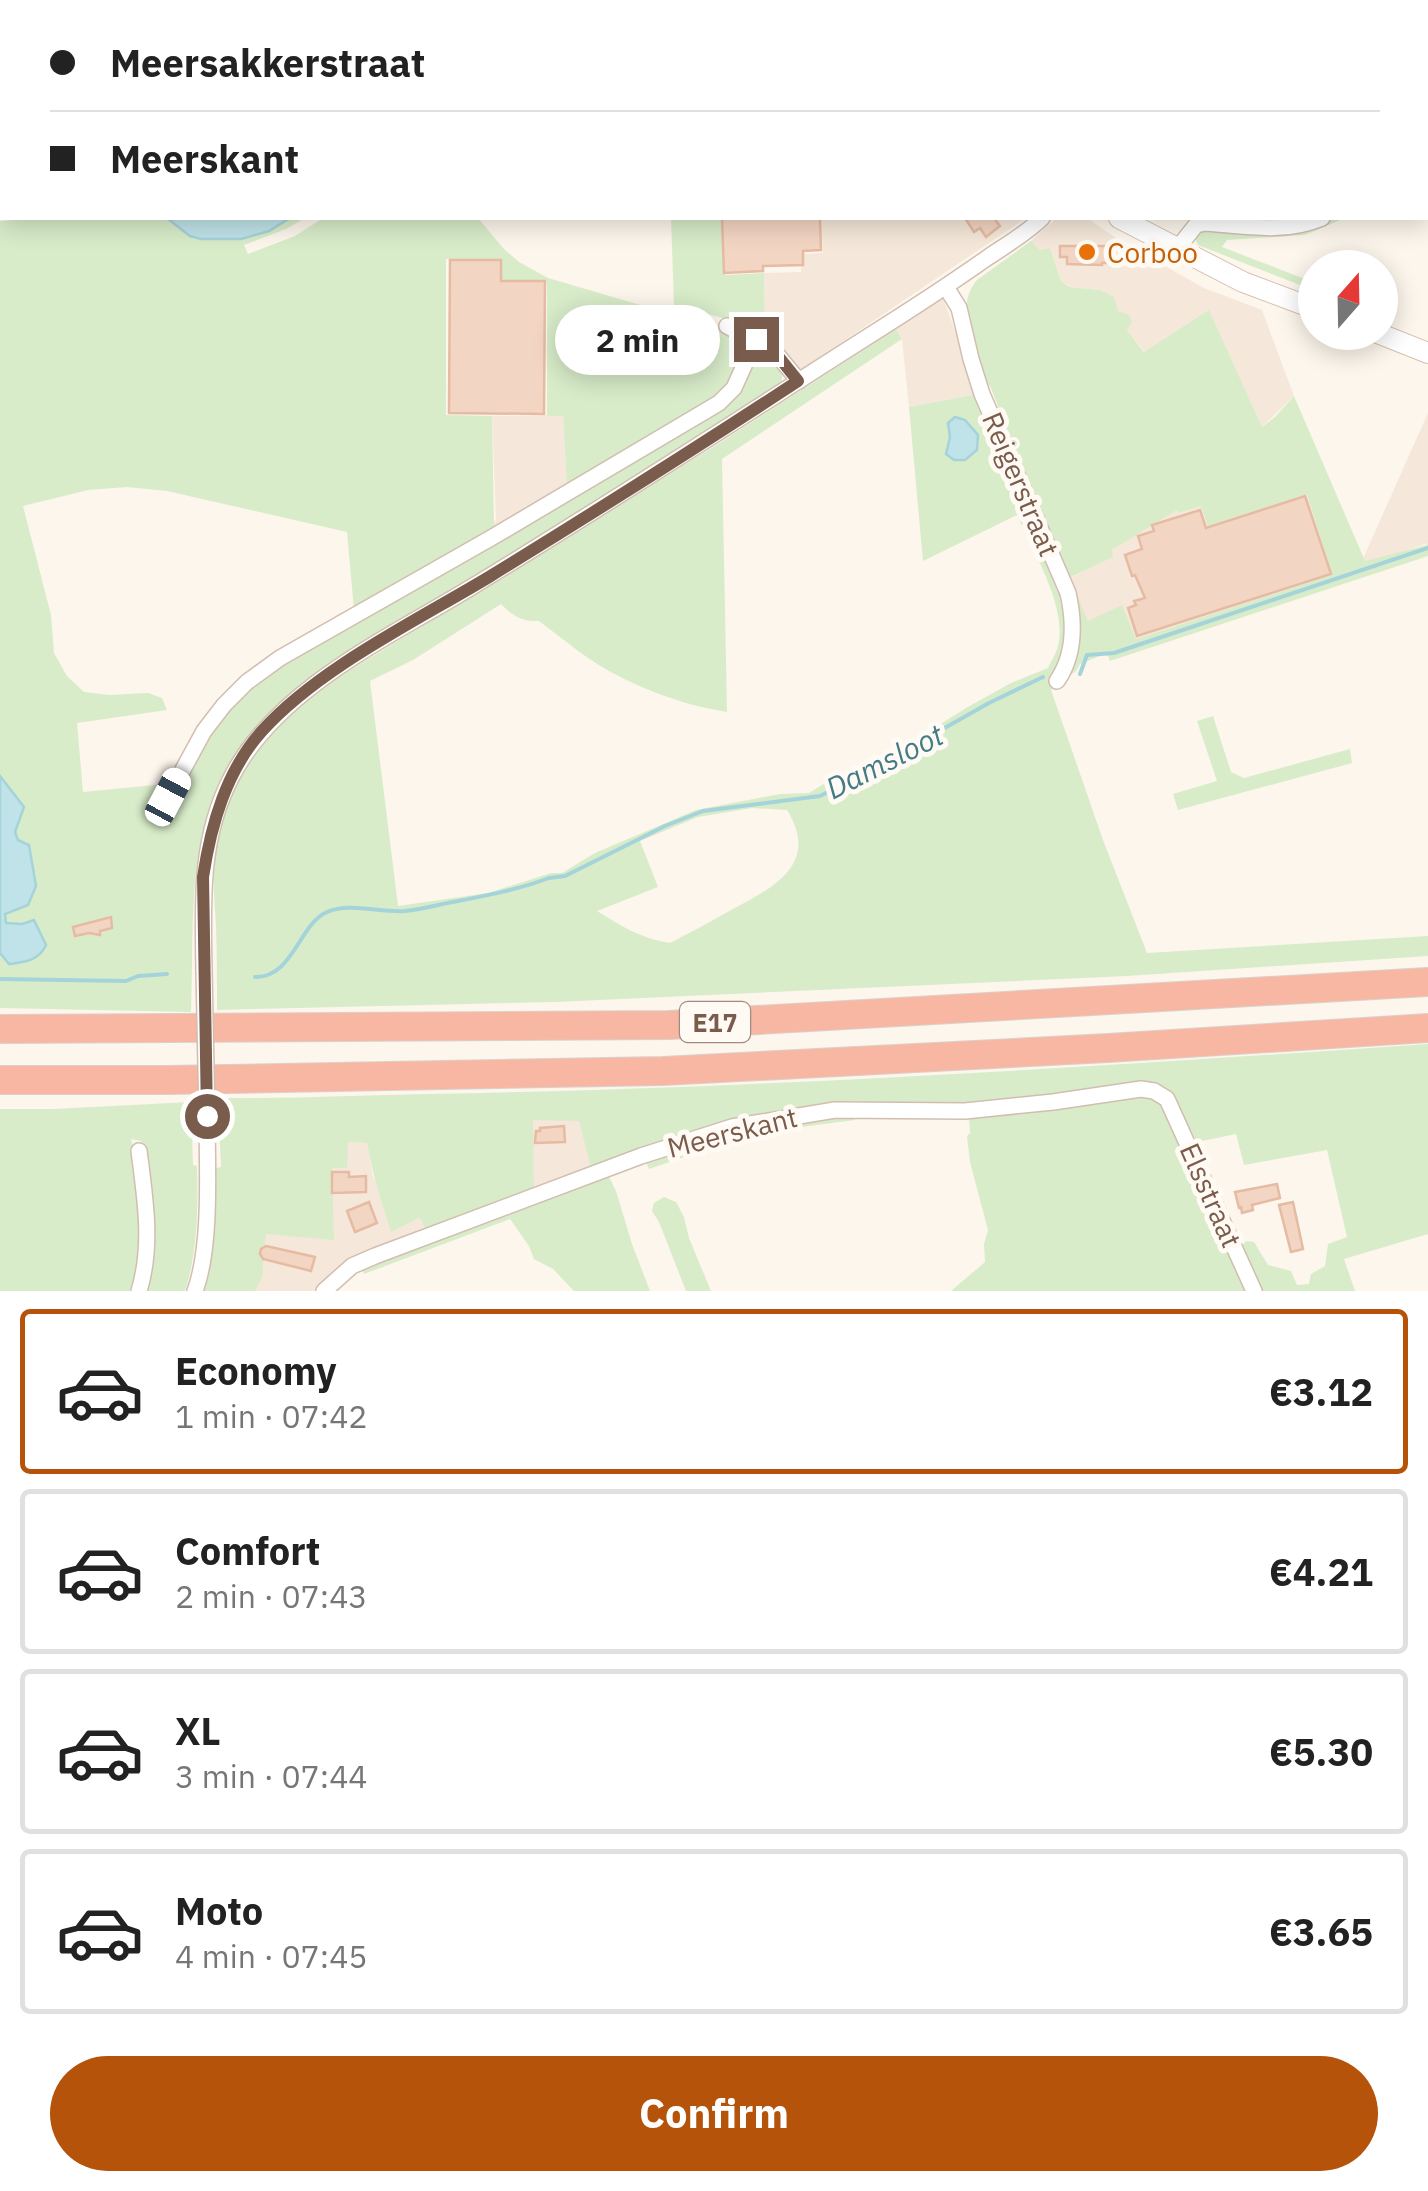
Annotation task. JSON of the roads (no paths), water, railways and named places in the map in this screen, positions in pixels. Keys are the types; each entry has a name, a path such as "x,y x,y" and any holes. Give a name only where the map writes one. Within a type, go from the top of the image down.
{"highway":[{"name":"E17","path":"0,1028 669,1025 1428,982"},
{"name":"E17","path":"0,1080 663,1071 1428,1028"}],"main road":[{"path":"1123,220 1243,282 1298,303"},
{"path":"1398,341 1428,353"}],"street":[{"path":"196,1291 206,1204 203,877 208,839 231,777 260,734 295,698 353,659 946,287 1039,220"},
{"path":"1177,250 1196,224 1205,222 1276,228 1316,220"},
{"name":"Reigerstraat","path":"946,287 959,308 982,394 1068,593 1071,647 1068,666 1057,681"},
{"path":"727,326 774,351 798,381"},
{"path":"168,797 204,732 247,682 280,658 719,403 734,388 756,339"},
{"name":"Meerskant","path":"324,1291 352,1266 375,1256 641,1156 732,1127 835,1110 966,1111 1140,1089 1167,1099"},
{"name":"Elsstraat","path":"1167,1099 1254,1291"},
{"path":"139,1150 147,1215 146,1270 139,1291"}],"water":[{"path":"169,220 287,220 269,231 241,239 190,236"},
{"path":"955,417 965,420 978,435 977,450 965,460 954,460 946,454 948,423"},
{"path":"0,776 24,807 15,832 18,840 29,845 36,886 28,905 5,914 6,923 34,920 46,945 35,958 9,964 0,953"}],"waterway":[{"name":"Damsloot","path":"1080,674 1087,655 1114,653 1428,548"},
{"name":"Damsloot","path":"549,878 565,876 703,811 820,796 1043,677"},
{"name":"Damsloot","path":"255,977 278,969 309,927 327,912 345,908 412,910 549,878"},
{"name":"Damsloot","path":"0,979 126,981 167,974"}],"place":[{"name":"Corboo","path":"1087,252"}]}
